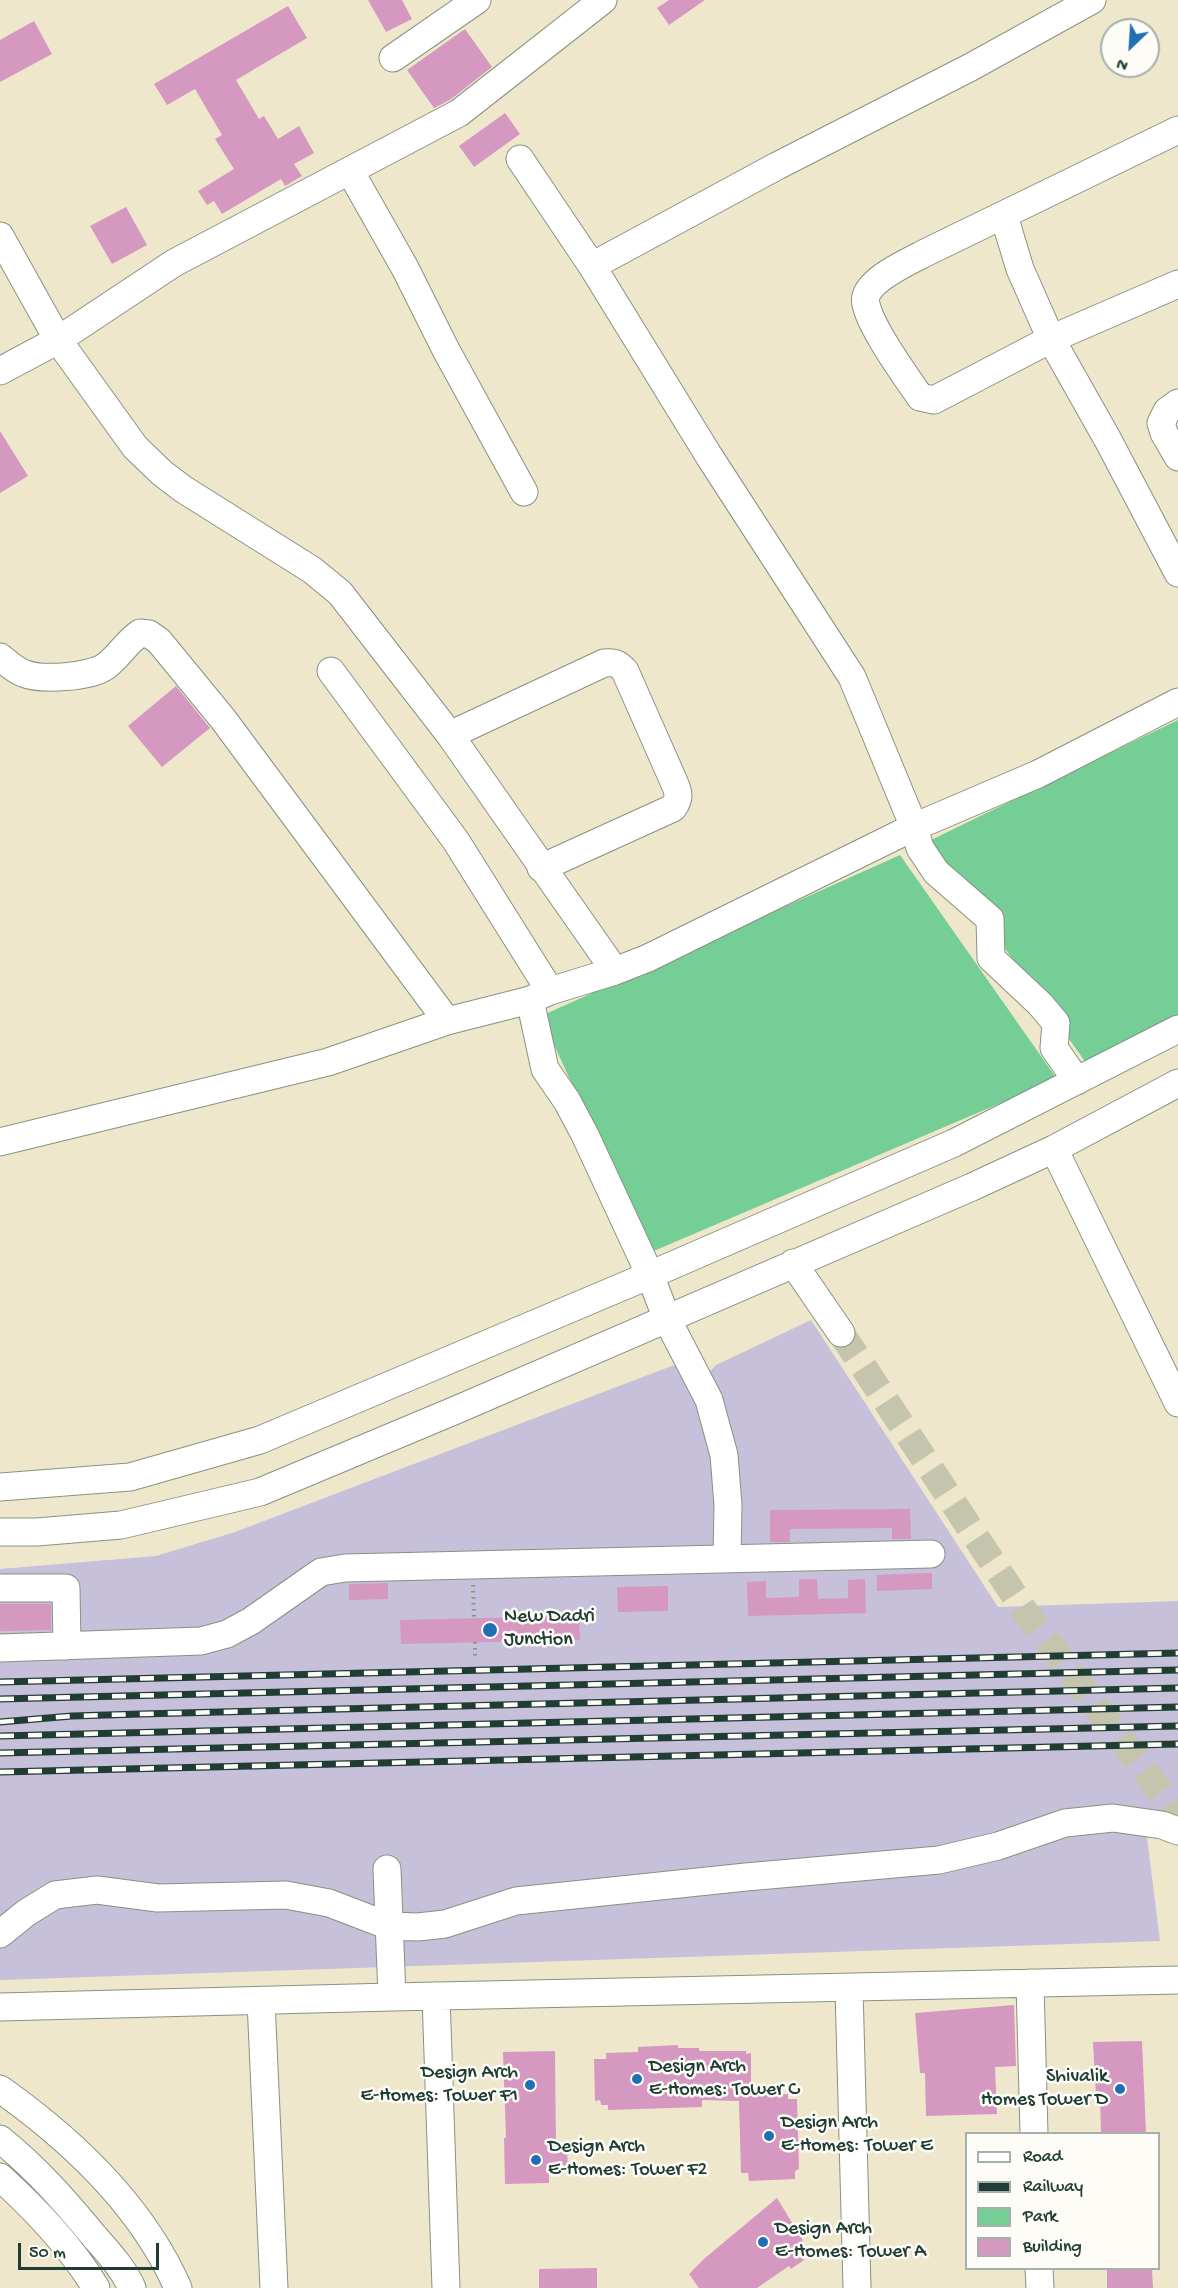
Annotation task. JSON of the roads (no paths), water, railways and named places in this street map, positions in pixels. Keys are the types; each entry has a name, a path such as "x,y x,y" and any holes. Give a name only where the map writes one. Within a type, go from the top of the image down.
{"street":[{"path":"393,58 477,0"},
{"path":"0,371 58,340 174,262 459,112 603,0"},
{"path":"592,266 777,166 971,67 1075,4"},
{"path":"1178,130 929,251 891,272 872,286 866,295 867,312 920,397 934,400 1051,339 1178,284"},
{"path":"520,159 592,266 709,456 852,677 914,827 920,848 936,872 990,919 991,958 1040,1004 1056,1023 1054,1048 1077,1081"},
{"path":"350,171 405,268 446,350 525,492"},
{"path":"1004,216 1028,290 1051,339 1108,440 1178,573"},
{"path":"0,236 58,340 135,447 183,489 312,570 340,593 450,735 615,971"},
{"path":"1178,404 1167,411 1161,423 1178,457"},
{"path":"0,657 23,673 36,677 88,673 108,664 140,633 149,634 159,641 223,719 447,1021"},
{"path":"450,735 604,663 614,662 620,664 625,670 679,794 678,801 673,808 542,868"},
{"path":"331,671 456,841 540,996 545,1070 567,1101 585,1135 650,1275 667,1319 709,1400 724,1455 728,1505 727,1559"},
{"path":"0,1142 328,1062 447,1021 540,996 615,971 648,958 914,827 1038,774 1178,702"},
{"path":"0,1487 130,1477 260,1440 954,1143 1178,1029"},
{"path":"0,1532 37,1532 121,1525 260,1492 667,1319 1054,1149 1178,1083"},
{"path":"1054,1149 1178,1403"},
{"path":"794,1263 841,1334"},
{"path":"0,1648 201,1641 227,1634 251,1621 321,1572 345,1568 931,1554"},
{"path":"0,1588 66,1588 67,1646"},
{"path":"0,1934 26,1912 55,1895 97,1890 158,1898 286,1895 329,1903 389,1926 418,1927 445,1924 516,1901 734,1878 939,1860 998,1846 1065,1823 1113,1818 1162,1825 1178,1831"},
{"path":"387,1869 392,1997"},
{"path":"0,2007 1178,1980"},
{"path":"1029,1983 1035,2132"},
{"path":"849,1988 857,2288"},
{"path":"436,1996 446,2288"},
{"path":"261,2001 274,2288"},
{"path":"0,2089 43,2121 98,2172 148,2235 178,2288"},
{"path":"0,2139 27,2160 65,2201 116,2262 132,2288"},
{"path":"0,2177 33,2206 76,2258 96,2288"},
{"path":"1039,2270 1040,2288"}],"tunnel":[{"path":"841,1333 1024,1610 1178,1815"}],"railway":[{"path":"0,1682 1178,1653"},
{"path":"0,1699 1178,1670"},
{"path":"0,1722 72,1716 141,1714 1178,1688"},
{"path":"0,1736 1178,1707"},
{"path":"0,1753 1178,1726"},
{"path":"0,1772 1178,1744"}],"place":[{"name":"New Dadri Junction","path":"490,1630"},
{"name":"Design Arch E-Homes: Tower C","path":"637,2079"},
{"name":"Design Arch E-Homes: Tower F1","path":"530,2085"},
{"name":"Shivalik Homes Tower D","path":"1120,2089"},
{"name":"Design Arch E-Homes: Tower E","path":"769,2136"},
{"name":"Design Arch E-Homes: Tower F2","path":"536,2160"},
{"name":"Design Arch E-Homes: Tower A","path":"763,2242"}]}
